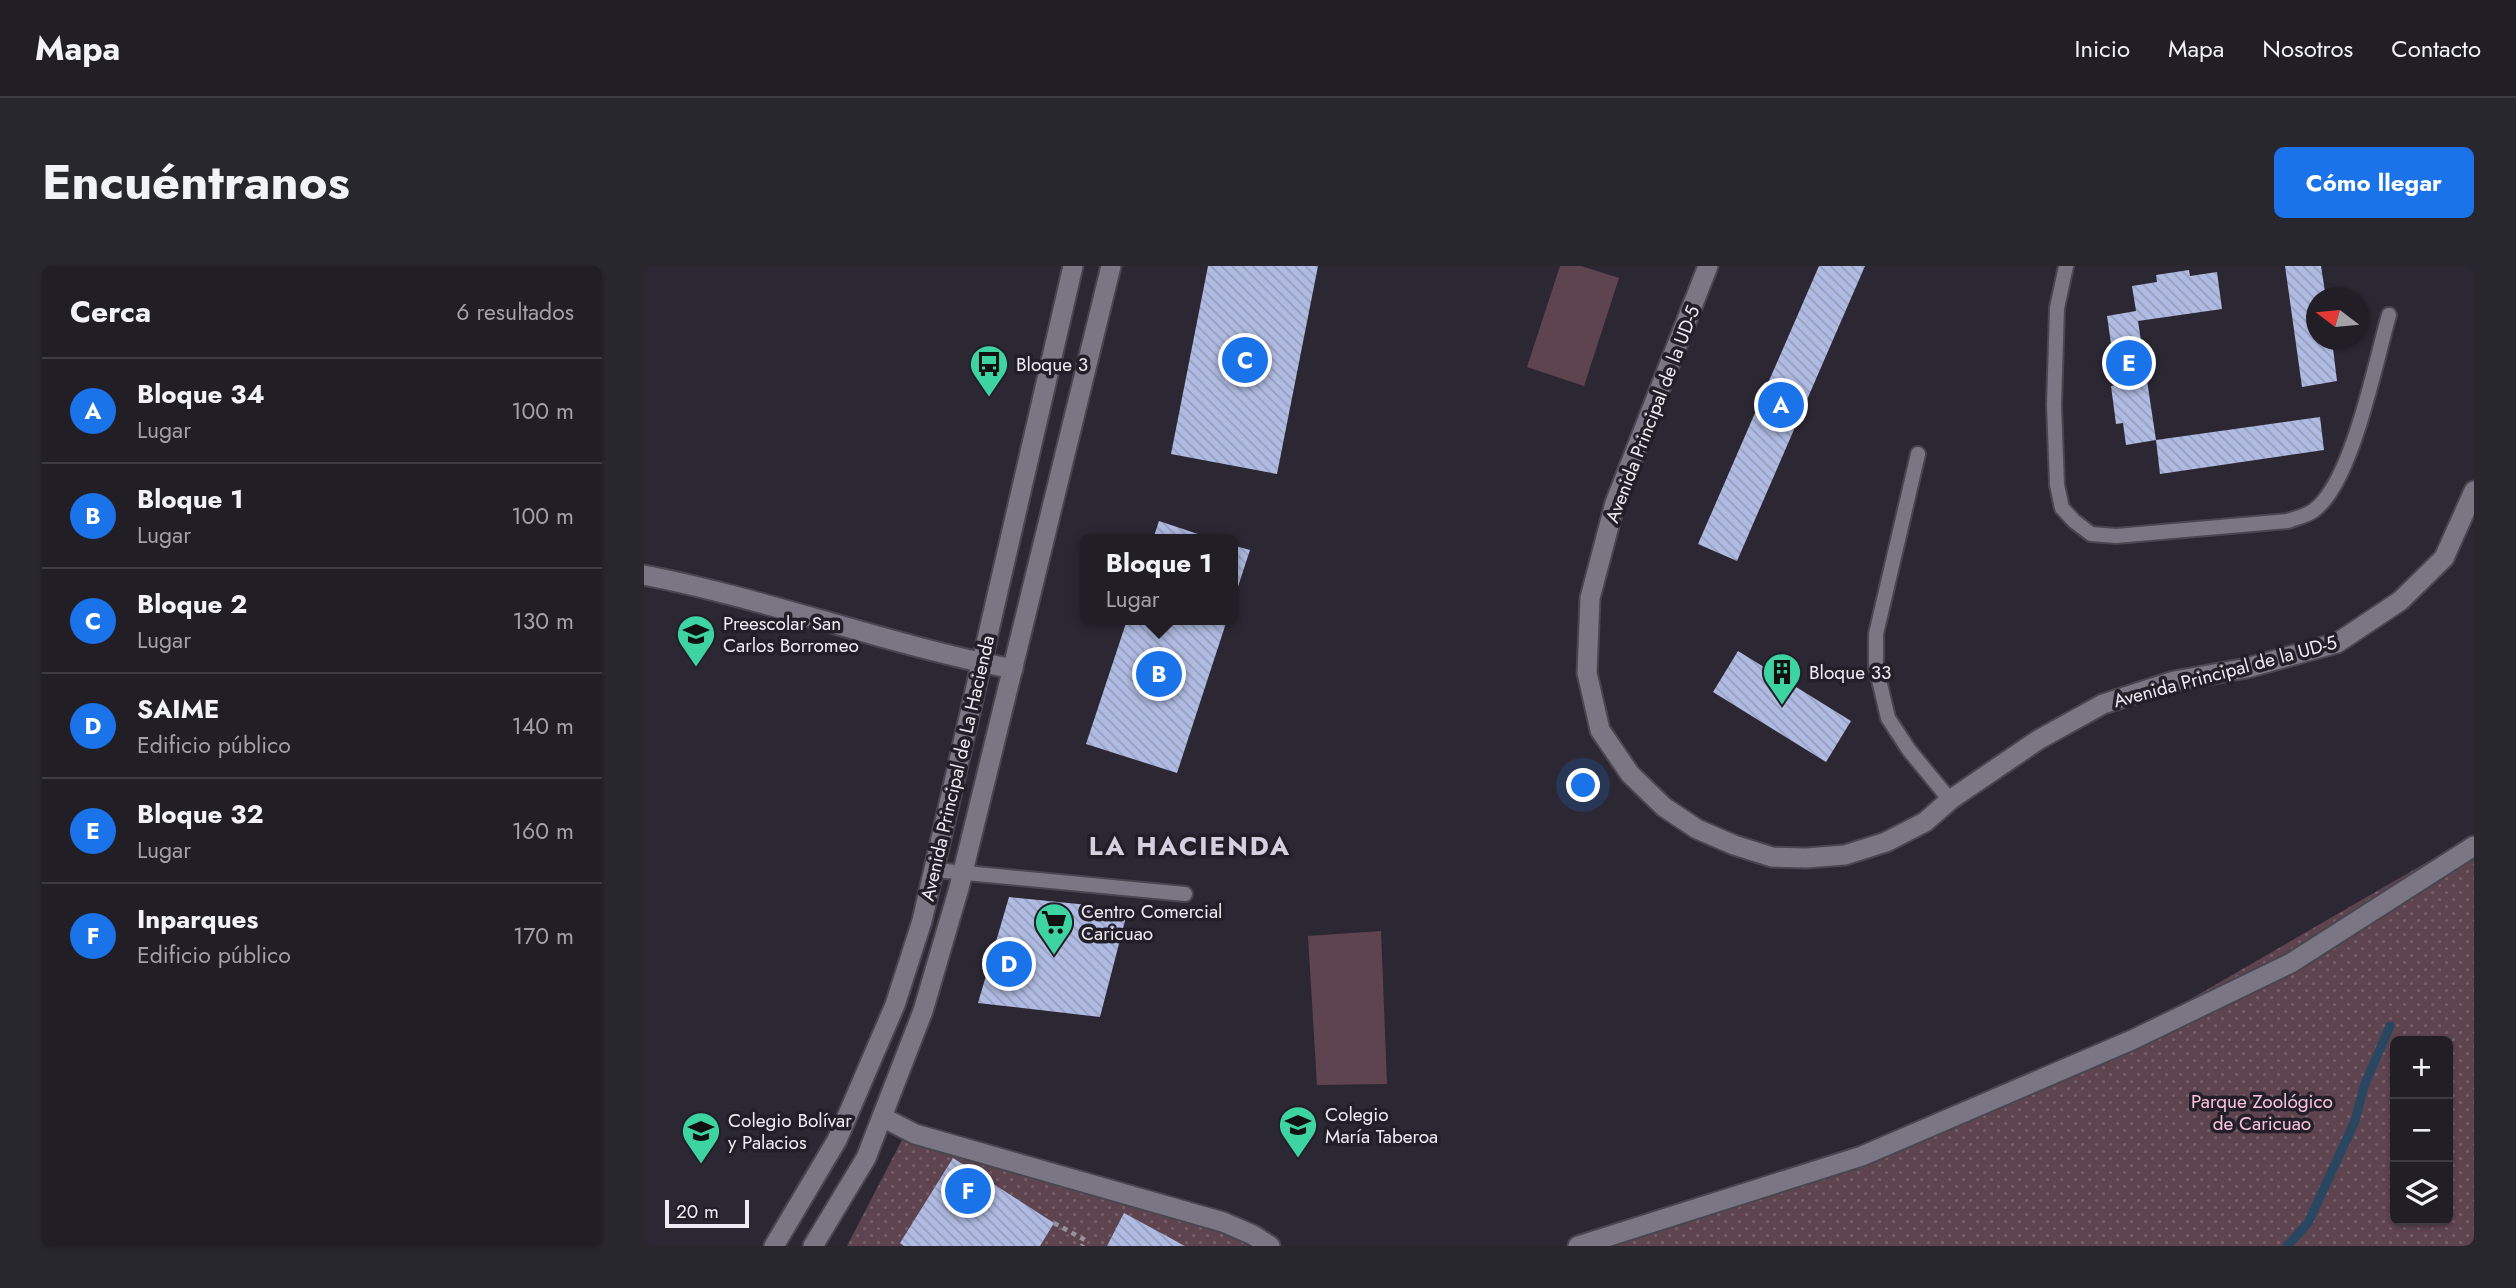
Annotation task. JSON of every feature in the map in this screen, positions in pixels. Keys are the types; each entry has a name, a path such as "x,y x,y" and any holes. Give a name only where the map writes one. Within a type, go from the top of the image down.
{"street":[{"name":"Avenida Principal de La Hacienda","path":"774,1246 837,1140 895,1005 922,921 1073,266"},
{"name":"Avenida Principal de La Hacienda","path":"813,1246 866,1158 923,1011 962,872 1111,266"},
{"name":"Avenida Principal de la UD-5","path":"1708,266 1615,503 1590,598 1587,673 1600,730 1630,774 1664,807 1697,829 1772,857 1845,855 1886,842 1924,822 1950,800 2038,740 2102,704 2174,681 2246,668 2337,643 2400,601 2444,558 2474,491"},
{"path":"644,576 694,585 1013,669"},
{"path":"1578,1246 1862,1156 2132,1040 2291,963 2474,846"},
{"path":"882,1117 915,1134 1223,1222 1270,1246"}],"lane":[{"path":"2066,266 2057,308 2054,405 2057,485 2062,508 2091,534 2116,536 2288,522 2312,512 2328,496 2340,476 2354,441 2389,315"},
{"path":"1919,454 1876,634 1876,667 1888,718 1909,750 1950,800"},
{"path":"935,870 1185,894"}],"path":[{"path":"1054,1223 1085,1240 1082,1246"}],"green space":[{"path":"1560,266 1581,266 1619,278 1584,386 1527,367"},
{"name":"Parque Zoológico de Caricuao","path":"2474,835 2474,1246 1597,1246 1764,1189 2132,1033"},
{"path":"1381,931 1387,1084 1317,1085 1308,936"},
{"path":"903,1138 1222,1224 1262,1246 847,1246"}],"building":[{"path":"1208,266 1318,266 1277,474 1171,454"},
{"path":"1819,266 1865,266 1737,561 1698,544"},
{"path":"2285,266 2321,266 2324,287 2306,287 2306,350 2333,350 2337,381 2302,387"},
{"path":"2189,270 2190,276 2217,272 2222,309 2138,321 2156,440 2126,445 2123,423 2116,424 2111,386 2117,385 2107,316 2136,311 2132,286 2157,282 2156,275"},
{"path":"2320,417 2324,450 2160,474 2156,440"},
{"path":"1159,521 1198,534 1155,534"},
{"path":"1238,547 1250,550 1238,587"},
{"path":"1125,625 1225,625 1177,773 1086,744"},
{"name":"Bloque 33","path":"1738,651 1851,721 1826,762 1713,692"},
{"name":"Centro Comercial Caricuao","path":"1009,897 1128,909 1100,1017 978,1003"},
{"path":"953,1158 1054,1223 1040,1246 904,1246 900,1243"},
{"path":"1124,1213 1185,1246 1107,1246"}],"waterway":[{"path":"2287,1246 2308,1223 2355,1121 2364,1086 2390,1026"}],"place":[{"name":"Bloque 2","path":"1245,360"},
{"name":"Bloque 32","path":"2129,363"},
{"name":"Bloque 3","path":"989,398"},
{"name":"Bloque 34","path":"1781,405"},
{"name":"Preescolar San Carlos Borromeo","path":"696,668"},
{"name":"Bloque 1","path":"1159,674"},
{"name":"Bloque 33","path":"1782,706"},
{"name":"Centro Comercial Caricuao","path":"1054,956"},
{"name":"SAIME","path":"1009,964"},
{"name":"Colegio María Taberoa","path":"1298,1159"},
{"name":"Colegio Bolívar y Palacios","path":"701,1165"},
{"name":"Inparques","path":"968,1191"}],"district":[{"name":"LA HACIENDA","path":"1190,846"}]}
